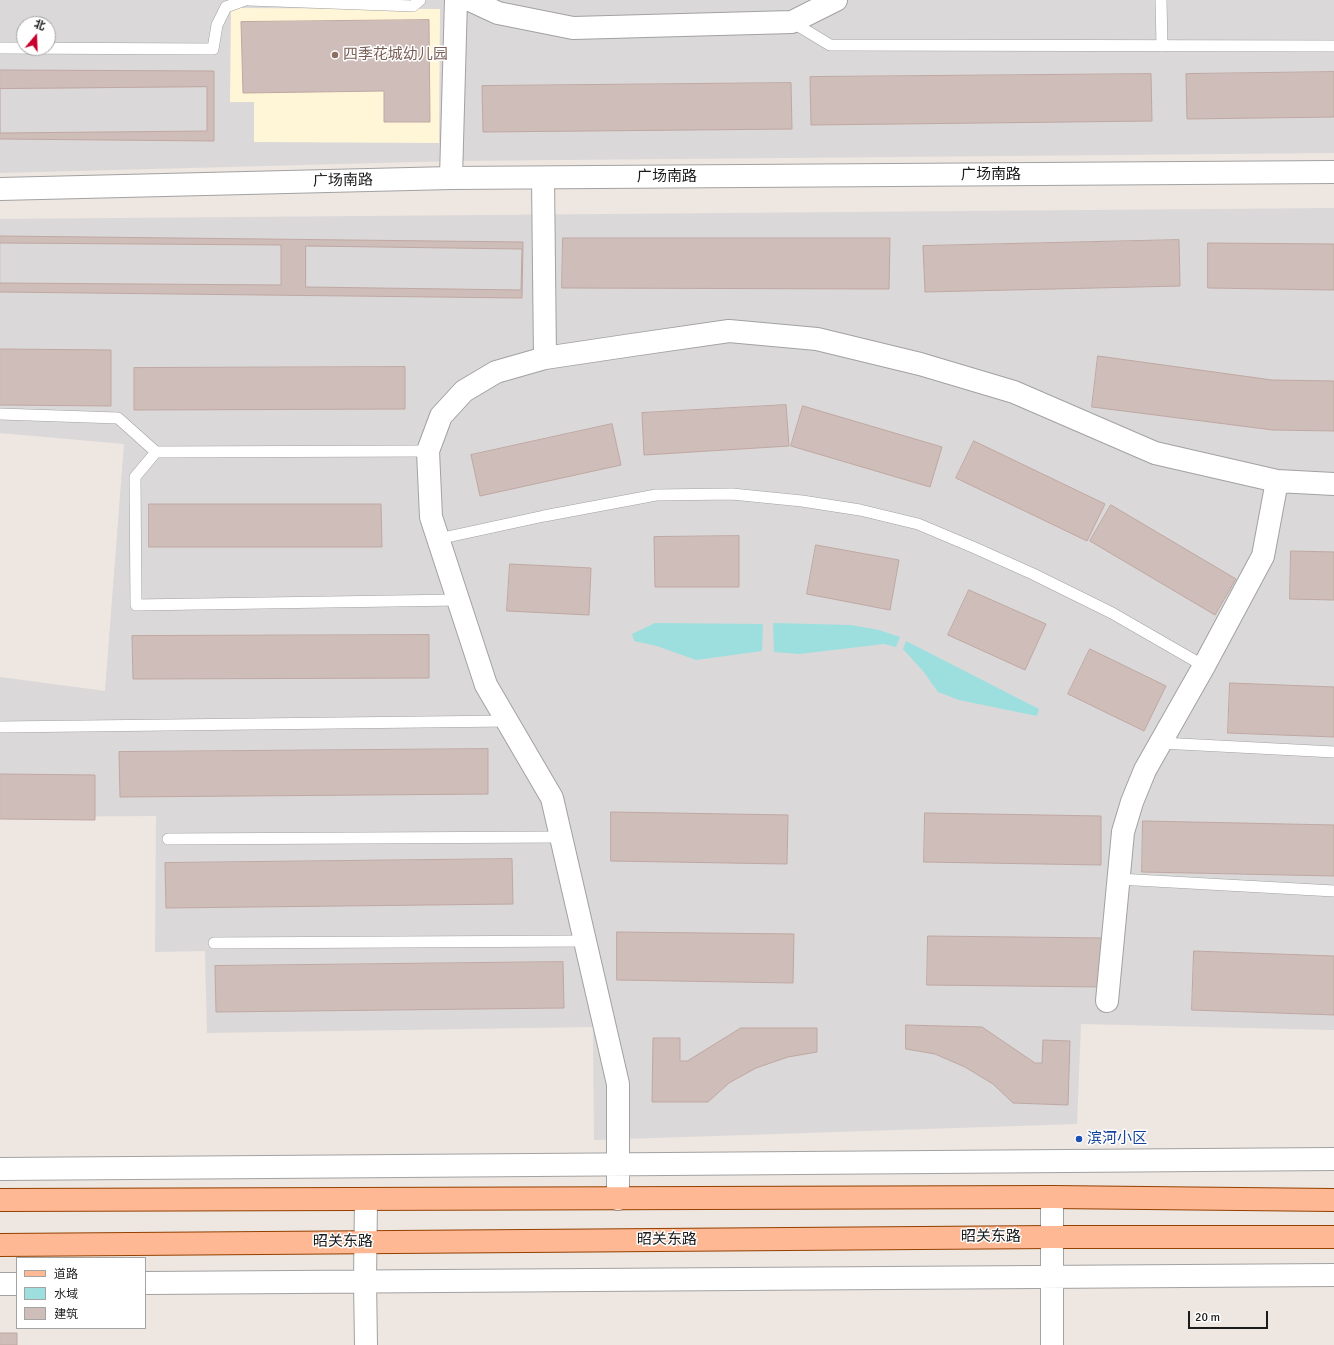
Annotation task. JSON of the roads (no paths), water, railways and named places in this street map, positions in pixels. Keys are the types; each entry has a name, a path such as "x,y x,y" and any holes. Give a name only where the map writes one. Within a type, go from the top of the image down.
{"main road":[{"path":"0,1200 1052,1197 1334,1200"},
{"name":"昭关东路","path":"0,1244 1052,1237 1334,1237"}],"street":[{"path":"451,178 456,0"},
{"path":"470,0 498,13 573,28 792,22 836,0"},
{"name":"广场南路","path":"0,188 451,178 1334,172"},
{"path":"543,178 545,358"},
{"path":"618,1199 618,1084 552,798 486,685 431,517 428,451 441,416 464,391 496,372 545,358 729,331 817,339 920,364 1014,392 1155,453 1277,481 1334,484"},
{"path":"1107,1001 1123,832 1132,802 1145,770 1204,666 1263,556 1277,481"},
{"path":"0,1169 1334,1159"},
{"path":"1052,1197 1052,1345"},
{"path":"366,1199 366,1345"},
{"path":"146,1283 1334,1275"},
{"path":"0,1284 16,1284"}],"lane":[{"path":"0,48 213,49 217,25 226,7 247,0 413,6 420,0"},
{"path":"1162,0 1162,46"},
{"path":"792,22 830,45 1334,46"},
{"path":"0,414 118,418 156,452 428,451"},
{"path":"156,452 135,477 136,605 458,600"},
{"path":"438,539 544,516 656,495 732,494 802,501 860,510 918,524 1033,574 1112,613 1204,666"},
{"path":"0,727 508,721"},
{"path":"1161,743 1334,752"},
{"path":"168,839 561,837"},
{"path":"1118,879 1334,891"},
{"path":"214,943 584,941"}],"water":[{"path":"655,623 763,624 762,651 696,660 657,646 634,641 632,634"},
{"path":"773,623 851,625 879,630 900,637 896,647 884,644 799,654 774,652"},
{"path":"906,641 1039,709 1037,716 959,700 938,692 923,671 903,649"}],"place":[{"name":"四季花城幼儿园","path":"335,55"},
{"name":"滨河小区","path":"1079,1139"}]}
